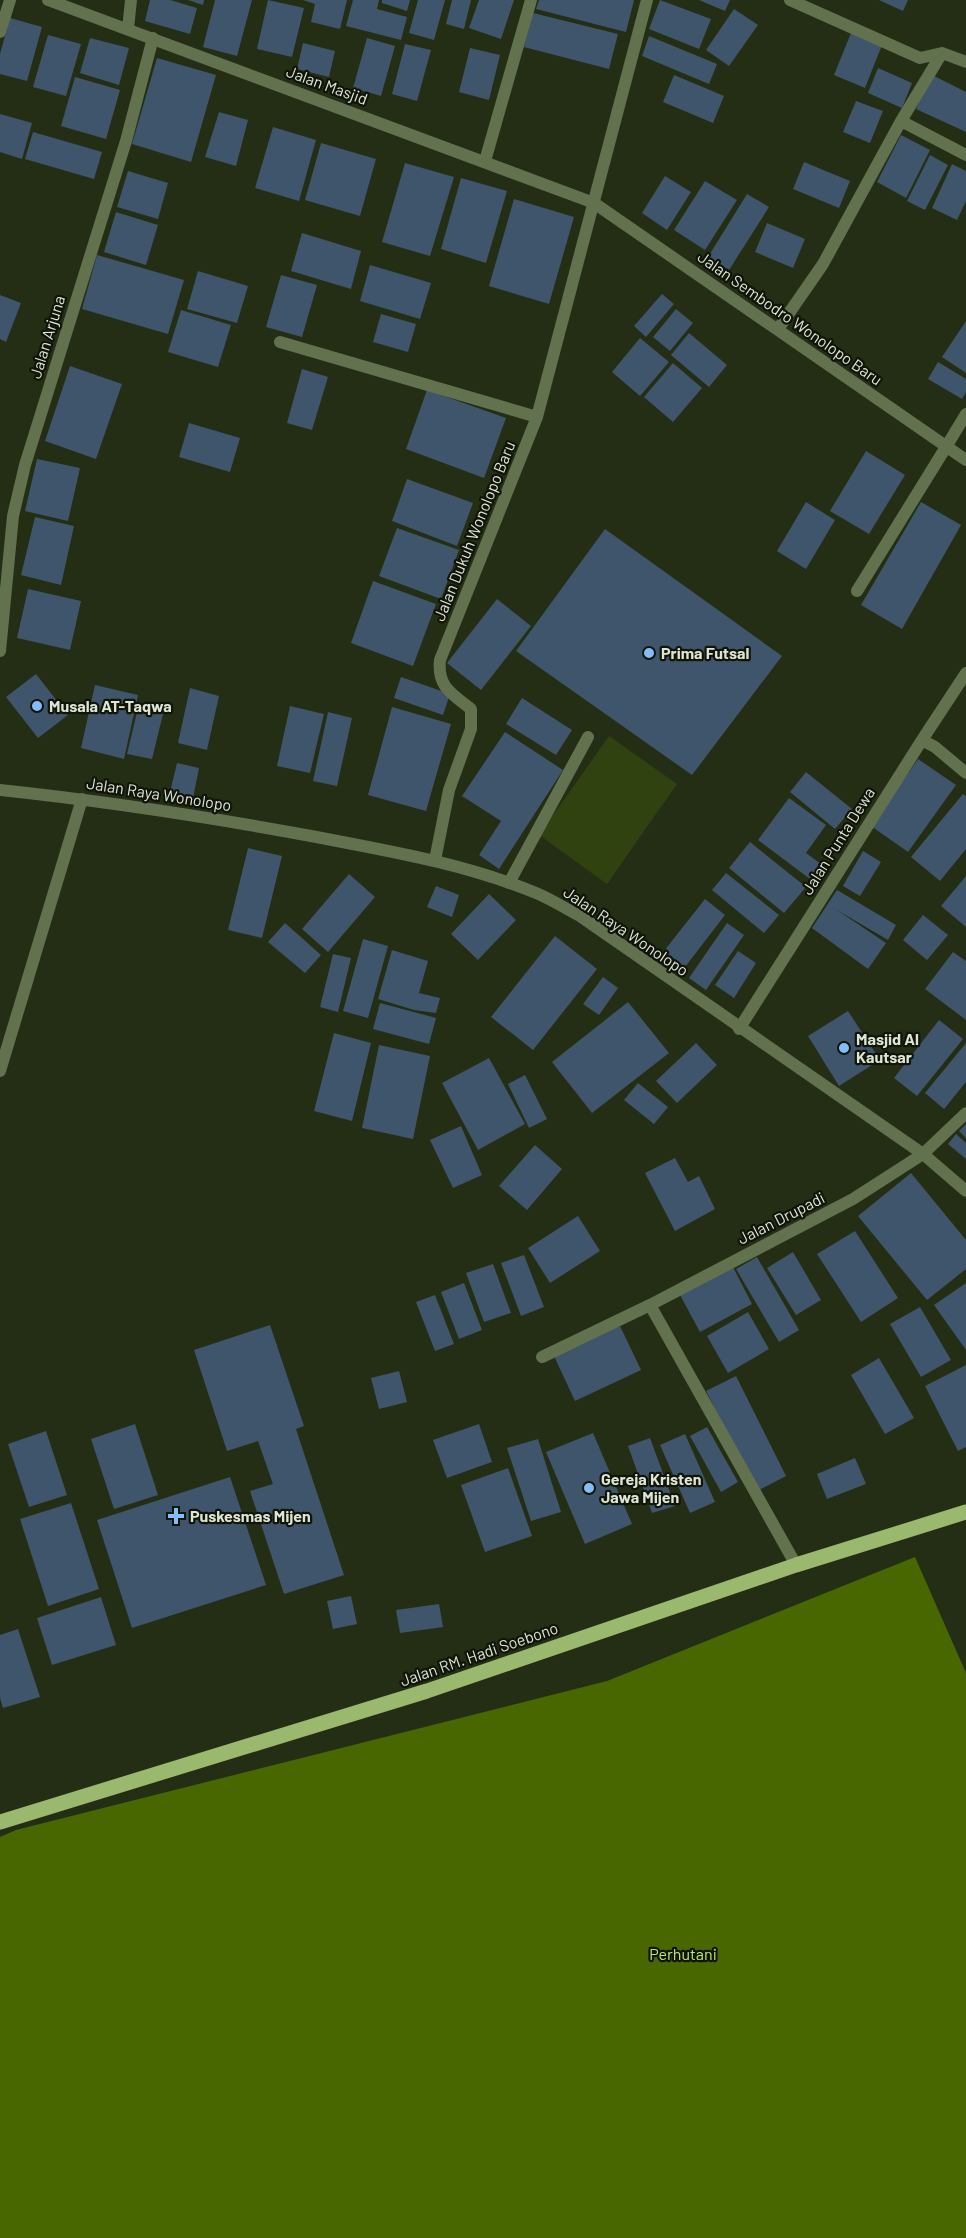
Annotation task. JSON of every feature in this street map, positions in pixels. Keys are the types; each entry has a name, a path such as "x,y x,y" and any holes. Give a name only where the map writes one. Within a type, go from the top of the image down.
{"main road":[{"name":"Jalan RM. Hadi Soebono","path":"0,1822 427,1691 796,1564 966,1512"}],"street":[{"path":"0,32 10,0"},
{"name":"Jalan Masjid","path":"48,0 594,203"},
{"path":"128,29 131,0"},
{"path":"485,161 531,0"},
{"name":"Jalan Dukuh Wonolopo Baru","path":"435,860 449,790 471,729 472,718 471,709 447,689 441,680 440,660 537,417 647,0"},
{"path":"790,0 920,58 942,53 966,62"},
{"name":"Jalan Arjuna","path":"0,651 13,516 25,465 126,141 153,38"},
{"path":"777,329 823,264 942,53"},
{"path":"902,121 966,155"},
{"name":"Jalan Sembodro Wonolopo Baru","path":"594,203 966,460"},
{"path":"280,342 537,417"},
{"path":"857,591 966,414"},
{"name":"Jalan Punta Dewa","path":"739,1029 966,673"},
{"path":"509,883 588,737"},
{"path":"922,740 935,747 966,773"},
{"name":"Jalan Raya Wonolopo","path":"0,790 82,798 222,820 435,860 538,893 580,916 739,1029 922,1154 966,1191"},
{"path":"0,1071 82,798"},
{"path":"922,1154 966,1113"},
{"name":"Jalan Drupadi","path":"542,1357 650,1305 853,1199 922,1154"},
{"path":"650,1305 796,1564"}],"green space":[{"path":"609,736 677,784 607,884 539,835"},
{"name":"Perhutani","path":"915,1557 966,1673 966,2238 0,2238 0,1837 16,1830 607,1681"}],"building":[{"path":"150,0 170,0 197,8 190,34 145,21"},
{"path":"188,0 204,0 203,5"},
{"path":"215,0 252,0 237,56 203,47"},
{"path":"268,0 304,8 292,57 257,49"},
{"path":"303,0 347,0 340,29 311,22 315,4"},
{"path":"353,0 379,0 377,9 407,17 401,40 346,26"},
{"path":"382,0 410,0 407,11 382,3"},
{"path":"418,0 445,0 434,40 409,33"},
{"path":"452,0 471,0 464,29 446,24"},
{"path":"479,0 514,0 501,39 469,28"},
{"path":"539,0 634,0 626,32 536,9"},
{"path":"660,0 711,19 699,49 649,29"},
{"path":"699,0 730,0 725,11"},
{"path":"879,0 908,0 903,11"},
{"path":"734,9 758,25 729,66 706,50"},
{"path":"533,13 618,34 609,69 524,47"},
{"path":"10,18 42,27 27,81 0,74 0,54"},
{"path":"851,33 882,45 865,88 834,75"},
{"path":"48,35 81,44 66,96 33,87"},
{"path":"649,36 717,64 709,84 642,56"},
{"path":"90,38 129,48 119,85 80,73"},
{"path":"367,38 395,46 381,96 353,88"},
{"path":"303,43 335,51 329,77 297,69"},
{"path":"405,44 431,50 417,101 392,94"},
{"path":"470,48 500,55 489,100 459,92"},
{"path":"157,58 216,75 191,162 132,144"},
{"path":"878,68 912,83 902,108 868,93"},
{"path":"674,75 724,96 713,123 663,102"},
{"path":"932,75 966,92 966,132 916,109"},
{"path":"75,77 120,90 106,139 61,126"},
{"path":"856,101 883,111 870,143 843,132"},
{"path":"219,112 248,120 236,166 205,157"},
{"path":"0,114 32,123 22,159 0,152"},
{"path":"273,127 316,140 299,201 255,188"},
{"path":"33,132 102,152 94,179 25,159"},
{"path":"901,135 930,150 906,198 877,182"},
{"path":"321,143 376,159 360,216 305,200"},
{"path":"930,155 948,165 925,210 907,201"},
{"path":"804,162 850,181 839,208 793,189"},
{"path":"405,163 454,177 430,256 382,242"},
{"path":"952,164 966,171 966,201 957,220 932,208"},
{"path":"128,171 168,183 158,219 117,207"},
{"path":"665,176 691,192 667,230 642,213"},
{"path":"461,178 507,191 486,263 441,249"},
{"path":"705,181 737,200 705,250 674,230"},
{"path":"747,194 769,207 729,270 708,257"},
{"path":"514,199 574,217 549,304 489,286"},
{"path":"116,212 158,225 146,265 104,252"},
{"path":"767,223 805,239 793,268 755,252"},
{"path":"302,233 361,251 351,289 291,271"},
{"path":"97,255 184,280 168,334 82,309"},
{"path":"370,265 431,283 420,319 360,301"},
{"path":"198,271 248,286 237,323 187,309"},
{"path":"281,275 317,285 302,337 266,327"},
{"path":"662,294 674,304 646,337 634,326"},
{"path":"0,295 21,303 6,342 0,339"},
{"path":"676,309 693,323 670,351 653,337"},
{"path":"181,310 231,325 218,367 168,352"},
{"path":"381,314 416,324 408,352 373,342"},
{"path":"966,321 966,373 942,357"},
{"path":"689,333 727,365 709,387 671,355"},
{"path":"640,338 669,362 640,396 612,372"},
{"path":"938,362 966,379 966,392 962,399 928,379"},
{"path":"673,363 702,388 673,422 644,397"},
{"path":"70,366 122,384 96,459 45,441"},
{"path":"302,369 328,377 312,430 287,423"},
{"path":"427,390 506,418 484,478 406,449"},
{"path":"189,423 240,438 230,472 179,457"},
{"path":"866,451 905,475 869,534 830,511"},
{"path":"37,459 80,468 68,521 25,511"},
{"path":"407,479 473,503 457,546 392,521"},
{"path":"806,502 835,520 806,569 777,551"},
{"path":"921,502 961,525 902,629 861,605"},
{"path":"35,517 74,526 61,585 21,575"},
{"path":"397,528 459,550 441,599 379,576"},
{"name":"Prima Futsal","path":"605,529 782,656 692,775 516,651"},
{"path":"373,581 436,604 413,666 351,643"},
{"path":"28,589 81,601 70,650 17,638"},
{"path":"497,599 531,626 481,690 447,663"},
{"name":"Musala AT-Taqwa","path":"36,674 68,715 38,738 6,697"},
{"path":"401,677 450,694 443,715 394,698"},
{"path":"95,685 138,695 124,759 81,748"},
{"path":"190,688 219,696 207,750 178,743"},
{"path":"522,698 572,730 556,755 506,724"},
{"path":"290,706 324,714 310,773 277,766"},
{"path":"392,707 451,724 426,811 368,795"},
{"path":"138,708 163,714 152,759 127,754"},
{"path":"328,712 352,718 337,786 313,781"},
{"path":"505,732 563,770 499,869 479,855 501,821 462,796"},
{"path":"918,759 956,785 908,852 871,826"},
{"path":"177,763 199,768 193,798 170,792"},
{"path":"806,772 852,809 835,829 790,792"},
{"path":"963,794 966,796 966,849 940,881 911,857"},
{"path":"789,798 826,825 806,853 821,864 810,879 758,840"},
{"path":"750,842 806,887 784,913 729,868"},
{"path":"248,848 282,856 262,938 228,930"},
{"path":"863,851 881,862 860,896 843,886"},
{"path":"726,873 779,915 764,933 712,890"},
{"path":"349,874 375,897 328,952 302,929"},
{"path":"966,876 966,927 941,906"},
{"path":"436,886 459,895 452,917 427,907"},
{"path":"837,890 896,925 888,940 837,910 886,943 868,969 812,928"},
{"path":"489,894 516,920 478,960 451,934"},
{"path":"705,899 725,915 685,967 664,951"},
{"path":"923,915 948,935 927,960 903,940"},
{"path":"285,923 321,955 305,973 268,942"},
{"path":"727,923 744,935 706,990 689,978"},
{"path":"555,936 597,969 533,1050 491,1017"},
{"path":"363,939 388,946 368,1018 343,1011"},
{"path":"392,950 428,961 419,993 440,998 436,1013 414,1010 378,999"},
{"path":"738,951 756,963 734,998 715,985"},
{"path":"953,952 966,961 966,1020 925,989"},
{"path":"333,954 351,958 338,1012 320,1007"},
{"path":"603,977 618,988 599,1015 583,1004"},
{"path":"628,1002 669,1053 592,1113 552,1062"},
{"path":"380,1003 436,1018 429,1044 373,1029"},
{"name":"Masjid Al Kautsar","path":"848,1011 880,1060 839,1086 808,1036"},
{"path":"939,1020 963,1039 917,1096 894,1078"},
{"path":"334,1033 371,1043 352,1121 314,1111"},
{"path":"696,1043 717,1065 677,1103 656,1081"},
{"path":"966,1043 966,1082 944,1109 925,1093"},
{"path":"379,1045 430,1056 413,1139 362,1128"},
{"path":"489,1058 525,1124 478,1150 442,1083"},
{"path":"525,1075 547,1119 529,1128 508,1084"},
{"path":"638,1083 668,1107 654,1124 624,1100"},
{"path":"966,1124 966,1138 959,1131"},
{"path":"461,1126 482,1175 453,1188 430,1140"},
{"path":"956,1134 966,1143 966,1159 948,1144"},
{"path":"535,1145 562,1169 527,1210 499,1186"},
{"path":"675,1158 688,1182 699,1176 715,1209 675,1231 645,1173"},
{"path":"911,1173 966,1240 966,1269 927,1300 858,1216"},
{"path":"578,1216 600,1251 550,1283 528,1248"},
{"path":"855,1231 898,1298 861,1322 817,1254"},
{"path":"793,1252 821,1300 796,1315 767,1268"},
{"path":"524,1255 544,1307 521,1316 501,1263"},
{"path":"757,1257 799,1330 779,1342 736,1269"},
{"path":"493,1264 511,1313 484,1322 466,1273"},
{"path":"733,1267 752,1304 700,1332 680,1295"},
{"path":"464,1283 482,1330 459,1339 441,1292"},
{"path":"966,1283 966,1350 934,1305"},
{"path":"435,1295 454,1344 435,1351 416,1302"},
{"path":"920,1307 951,1360 921,1377 890,1324"},
{"path":"748,1312 769,1349 728,1373 707,1336"},
{"name":"Puskesmas Mijen","path":"270,1325 304,1426 296,1429 344,1575 284,1594 250,1491 273,1484 258,1441 227,1451 194,1350"},
{"path":"620,1326 641,1370 575,1401 554,1356"},
{"path":"879,1358 914,1418 885,1434 851,1375"},
{"path":"966,1365 966,1447 958,1451 925,1386"},
{"path":"399,1371 407,1402 379,1409 371,1378"},
{"path":"736,1376 786,1476 757,1491 706,1391"},
{"path":"135,1424 158,1495 114,1509 91,1439"},
{"path":"479,1424 492,1462 447,1478 433,1440"},
{"path":"707,1427 738,1482 721,1492 690,1436"},
{"path":"46,1431 67,1495 29,1507 8,1444"},
{"name":"Gereja Kristen Jawa Mijen","path":"593,1433 632,1524 585,1544 546,1452"},
{"path":"685,1434 715,1502 690,1513 660,1445"},
{"path":"650,1438 675,1506 652,1513 628,1446"},
{"path":"538,1439 561,1512 531,1521 507,1448"},
{"path":"855,1458 866,1484 827,1499 817,1474"},
{"path":"508,1468 532,1536 485,1552 461,1485"},
{"path":"230,1477 266,1585 132,1628 97,1520"},
{"path":"71,1503 99,1589 48,1606 20,1519"},
{"path":"351,1596 357,1624 333,1629 327,1601"},
{"path":"101,1597 116,1645 52,1665 37,1618"},
{"path":"439,1604 443,1627 400,1633 396,1610"},
{"path":"18,1629 40,1697 3,1708 0,1698 0,1635"}],"place":[{"name":"Prima Futsal","path":"649,653"},
{"name":"Musala AT-Taqwa","path":"37,706"},
{"name":"Masjid Al Kautsar","path":"844,1048"},
{"name":"Gereja Kristen Jawa Mijen","path":"589,1488"},
{"name":"Puskesmas Mijen","path":"176,1516"}]}
